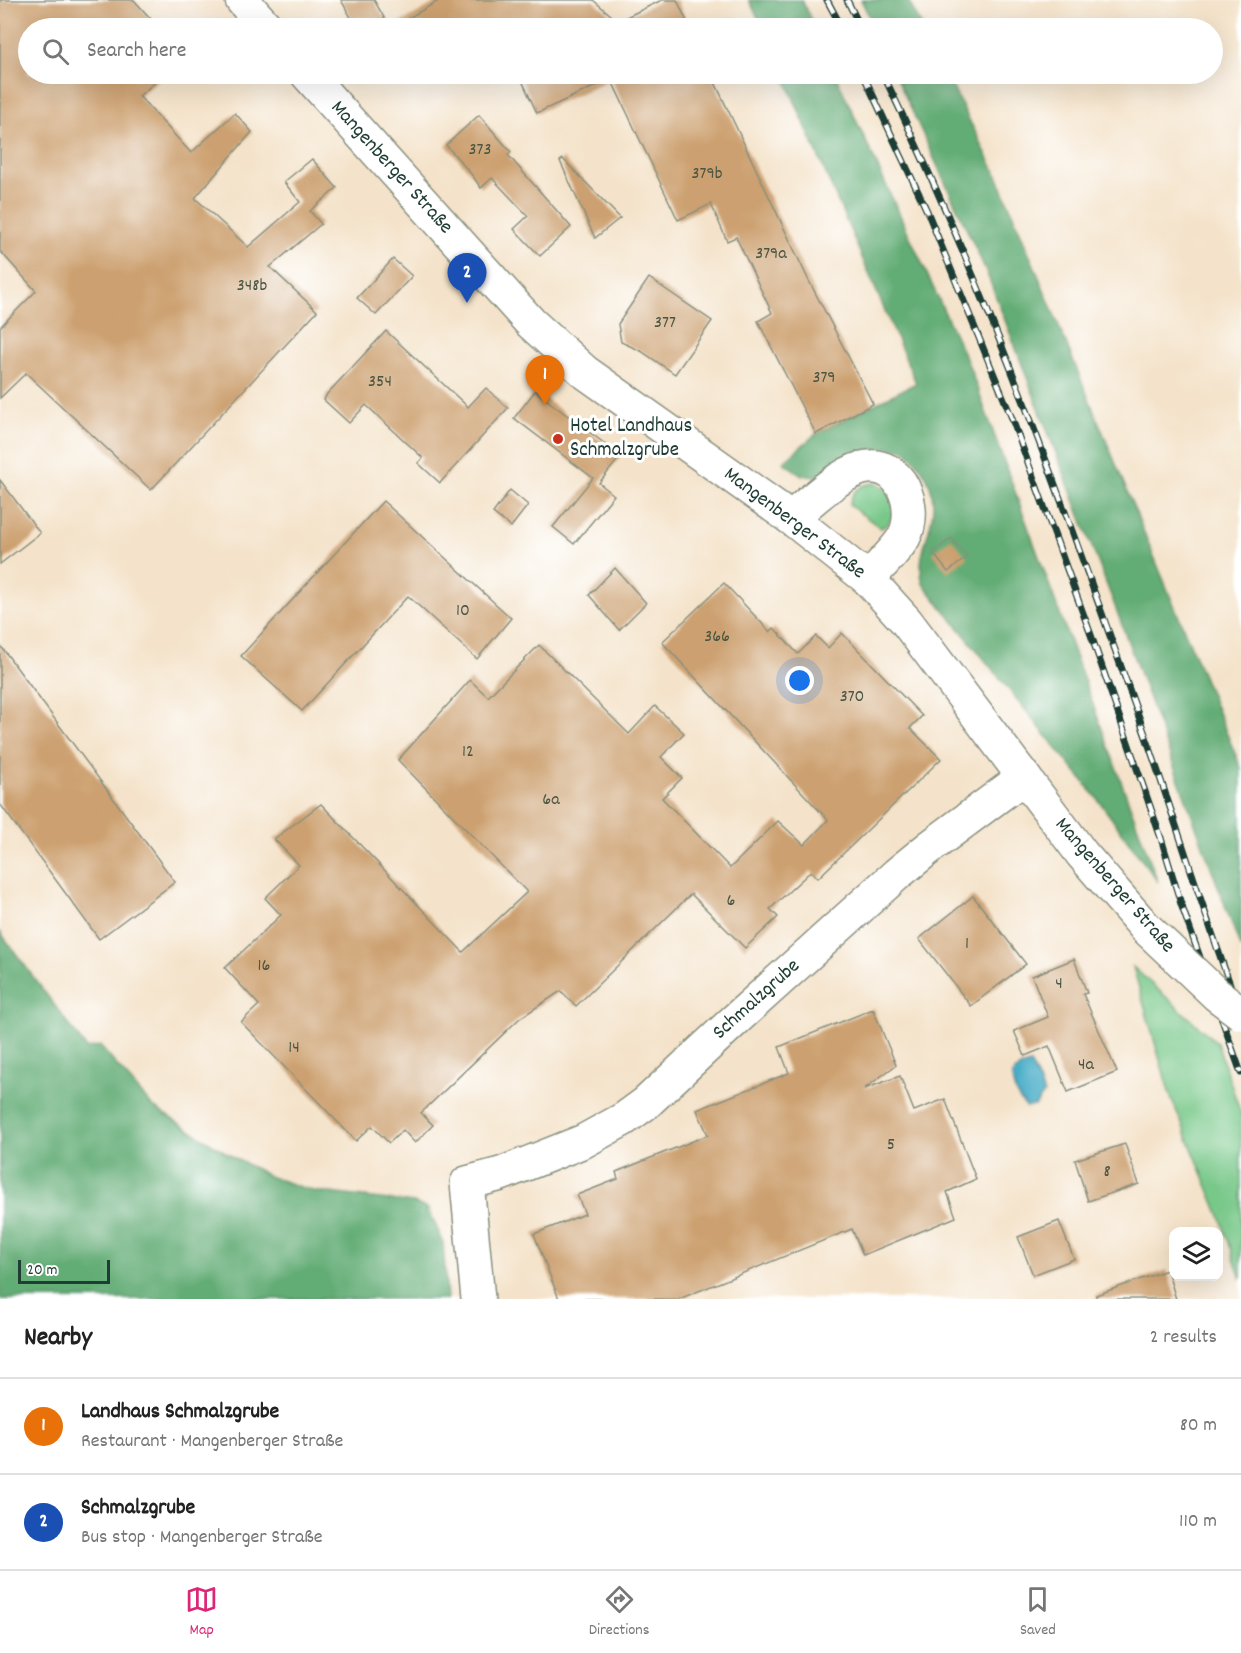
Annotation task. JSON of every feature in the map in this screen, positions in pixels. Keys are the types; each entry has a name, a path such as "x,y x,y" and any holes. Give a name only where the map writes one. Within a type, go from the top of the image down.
{"main road":[{"path":"242,0 258,18"},
{"name":"Mangenberger Straße","path":"316,84 531,323 585,372 791,518 868,579 906,621 1082,854 1145,927 1216,996 1241,1013"},
{"path":"791,518 846,475 861,468 872,467 894,474 903,485 909,500 910,517 904,537 868,579"},
{"name":"Schmalzgrube","path":"478,1299 467,1183 501,1174 584,1141 631,1114 646,1103 897,874 1024,777"}],"green space":[{"path":"749,0 802,0 810,18 758,18"},
{"path":"861,0 908,0 918,18 870,18"},
{"path":"787,84 840,84 968,363 1158,882 1096,797 923,584 922,558 933,509 927,479 913,459 900,449 870,450 846,458 815,477 802,475 783,462 816,434 916,383"},
{"path":"900,84 951,84 996,173 1241,768 1241,949 1116,609 986,271"},
{"path":"875,483 888,489 895,511 888,524 881,528 849,505 852,495 858,489"},
{"path":"0,932 87,1049 100,1046 153,1107 235,1158 271,1177 313,1191 414,1203 428,1209 443,1241 447,1299 0,1299"},
{"path":"1133,967 1217,1043 1241,1114 1241,1279 1220,1216 1170,1095"}],"water":[{"path":"1030,1064 1044,1094 1035,1106 1026,1107 1016,1092 1012,1075 1020,1067"}],"building":[{"path":"0,0 134,0 150,18 18,18 18,84 153,84 139,96 191,153 235,113 252,132 195,198 248,247 300,202 284,182 312,159 337,188 310,211 321,224 270,267 317,311 151,490 26,373 0,398 0,327 36,291 0,251"},
{"path":"341,0 374,0 384,18 351,18"},
{"path":"440,0 593,0 614,18 408,18"},
{"path":"662,0 677,0 685,18 624,18"},
{"path":"524,84 600,84 537,113"},
{"path":"613,84 716,84 808,279 873,404 816,434 758,321 772,313 736,237 727,241 711,204 678,220"},
{"path":"479,115 511,152 508,155 571,227 540,256 514,229 528,216 492,178 481,188 446,145"},
{"path":"563,159 620,218 595,238 560,161"},
{"path":"393,259 412,276 376,315 357,298"},
{"path":"649,278 712,321 675,374 641,351 621,342 618,324"},
{"path":"386,331 468,407 486,388 508,408 440,483 418,463 423,458 366,405 349,423 324,400"},
{"path":"535,391 621,456 599,483 614,495 574,544 553,527 593,478 514,418"},
{"path":"0,480 40,533 0,564"},
{"path":"510,490 528,505 511,527 493,513"},
{"path":"383,501 511,618 477,659 408,596 302,711 241,656"},
{"path":"951,538 967,557 948,572 933,553"},
{"path":"615,568 646,603 619,630 589,595"},
{"path":"724,583 770,632 774,628 798,654 816,636 828,648 842,633 922,716 910,728 941,759 818,878 811,871 770,909 778,917 745,948 691,894 576,1006 561,991 520,1018 421,1113 433,1125 415,1143 403,1130 389,1143 372,1126 356,1141 241,1022 259,1005 225,968 281,915 265,898 299,865 274,839 321,804 463,952 527,892 398,760 470,680 488,697 539,645 629,734 655,706 684,733 661,757 682,778 662,798 730,868 778,821 804,845 828,820 662,642"},
{"path":"0,645 175,882 99,939 0,804"},
{"path":"973,896 1026,964 971,1006 919,939"},
{"path":"1074,959 1087,993 1083,994 1117,1072 1068,1092 1049,1046 1025,1056 1014,1031 1048,1017 1032,976"},
{"path":"873,1009 896,1065 864,1089 900,1076 914,1111 945,1099 976,1179 947,1192 956,1217 863,1255 852,1229 679,1299 559,1299 534,1234 585,1214 577,1195 618,1179 616,1172 708,1135 697,1110 789,1073 779,1047"},
{"path":"1125,1144 1139,1184 1088,1201 1075,1160"},
{"path":"1059,1221 1074,1259 1033,1275 1018,1237"},
{"path":"1167,1270 1176,1299 1096,1299 1096,1295"}],"railway":[{"path":"827,0 837,18"},
{"path":"847,0 856,18"},
{"path":"868,84 927,211 1011,416 1091,635 1161,838 1181,904 1241,1073"},
{"path":"888,84 958,240 1059,494 1151,751 1241,1015"}],"place":[{"name":"Schmalzgrube","path":"467,303"},
{"name":"Landhaus Schmalzgrube","path":"545,405"},
{"name":"Hotel Landhaus Schmalzgrube","path":"558,439"}]}
